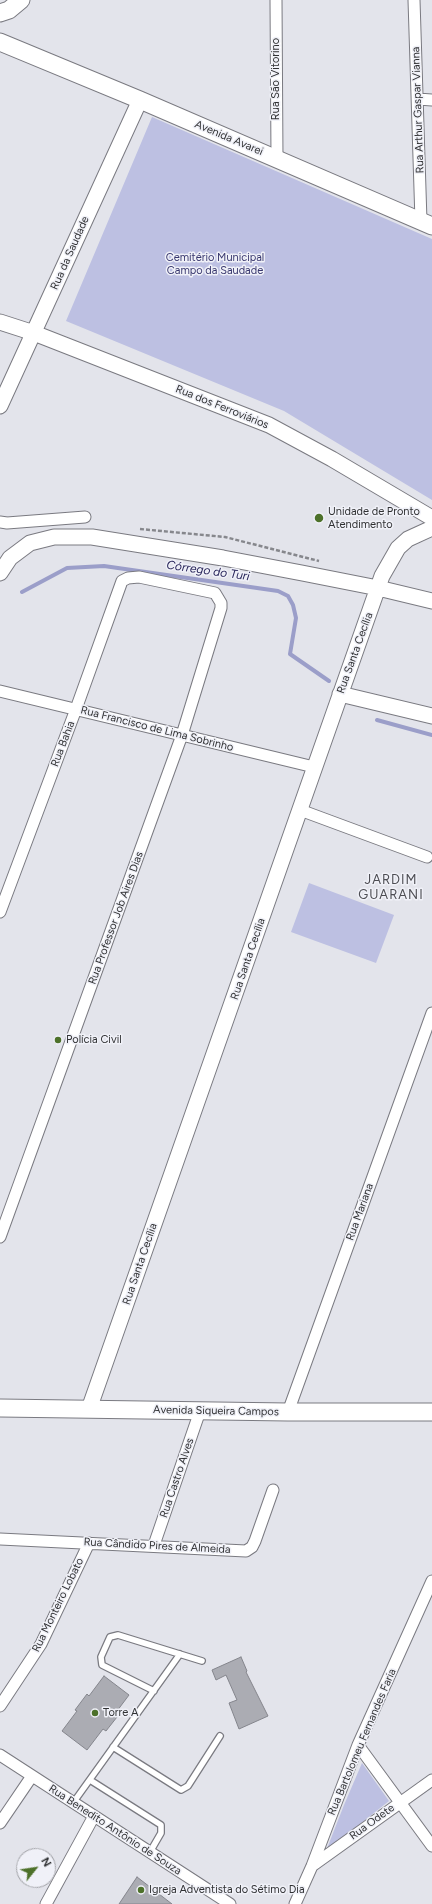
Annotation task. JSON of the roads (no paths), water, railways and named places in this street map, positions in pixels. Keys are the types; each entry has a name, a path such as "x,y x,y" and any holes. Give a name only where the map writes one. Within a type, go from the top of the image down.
{"main road":[{"path":"0,4 11,0"},
{"path":"0,13 9,10 21,0"},
{"name":"Avenida Avarei","path":"0,36 26,52"},
{"name":"Avenida Avarei","path":"0,42 277,158 427,223"},
{"name":"Avenida Siqueira Campos","path":"0,1408 288,1412 432,1412"}],"street":[{"name":"Rua São Vitorino","path":"276,0 277,158"},
{"name":"Rua Arthur Gaspar Vianna","path":"414,0 418,99 427,223"},
{"path":"418,99 432,100"},
{"name":"Rua da Saudade","path":"0,406 140,100"},
{"name":"Rua dos Ferroviários","path":"0,322 34,333 269,425 332,459 432,518"},
{"path":"0,522 6,523 85,517"},
{"name":"Rua Santa Cecília","path":"89,1409 378,588 388,563 398,548 414,536 432,528"},
{"path":"0,572 10,558 30,543 54,537 92,537 223,558 378,588 432,601"},
{"name":"Rua Bahia","path":"0,912 122,581 139,576 210,591 219,597"},
{"name":"Rua Professor Job Aires Dias","path":"0,1237 182,735 221,608 219,597"},
{"name":"Rua Francisco de Lima Sobrinho","path":"0,691 314,767"},
{"path":"340,694 432,716"},
{"path":"300,810 427,857"},
{"name":"Rua Mariana","path":"288,1412 432,1013"},
{"name":"Rua Castro Alves","path":"154,1545 200,1411"},
{"name":"Rua Cândido Pires de Almeida","path":"0,1539 154,1545 246,1551 252,1547 255,1541 273,1490"},
{"name":"Rua Monteiro Lobato","path":"0,1706 41,1644 89,1543"},
{"name":"Rua Bartolomeu Fernandes Faria","path":"295,1904 312,1866 358,1746 432,1581"},
{"path":"358,1746 432,1846"},
{"name":"Rua Benedito Antônio de Souza","path":"0,1755 230,1904"},
{"path":"0,1823 32,1776"},
{"name":"Rua Odete","path":"312,1866 432,1780"},
{"path":"46,1904 94,1816"}],"lane":[{"path":"154,1691 102,1664 101,1657 110,1637 118,1635 202,1661"},
{"path":"73,1802 180,1654"},
{"path":"113,1747 181,1790 188,1786 220,1736"},
{"path":"90,1780 161,1825 161,1833 150,1852"}],"waterway":[{"name":"Córrego do Turi","path":"22,592 67,568 104,566 278,591 288,596 293,605 296,618 290,654 329,681"},
{"name":"Córrego do Turi","path":"377,720 432,735"}],"place":[{"name":"Unidade de Pronto Atendimento","path":"319,518"},
{"name":"Polícia Civil","path":"58,1040"},
{"name":"Torre A","path":"95,1713"},
{"name":"Igreja Adventista do Sétimo Dia","path":"141,1890"}],"district":[{"name":"JARDIM GUARANI","path":"391,888"}],"park label":[{"name":"Cemitério Municipal Campo da Saudade","path":"215,264"}]}
